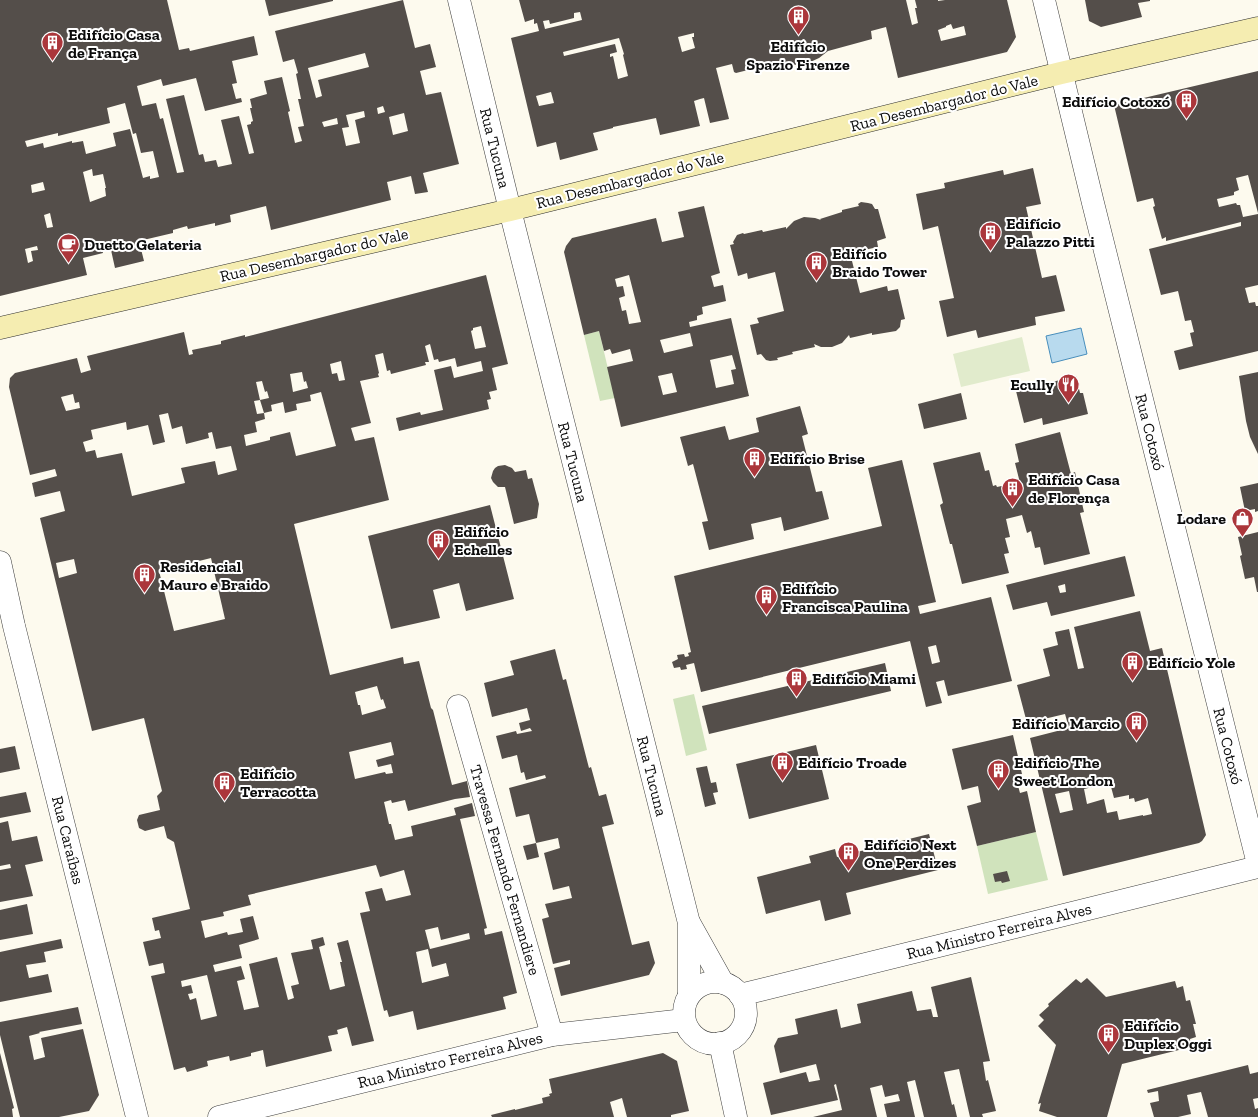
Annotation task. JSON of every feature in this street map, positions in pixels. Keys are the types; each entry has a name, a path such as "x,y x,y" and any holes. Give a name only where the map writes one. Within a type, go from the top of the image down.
{"main road":[{"name":"Rua Desembargador do Vale","path":"0,328 510,210 1061,73 1258,28"}],"street":[{"name":"Rua Tucuna","path":"459,0 510,210 689,923 689,995"},
{"name":"Rua Cotoxó","path":"1044,0 1258,865"},
{"name":"Rua Caraíbas","path":"0,562 16,634 137,1117"},
{"name":"Travessa Fernando Fernandiere","path":"458,706 552,1035"},
{"name":"Rua Ministro Ferreira Alves","path":"740,995 1258,865"},
{"name":"Rua Tucuna","path":"689,923 723,983"},
{"path":"710,982 723,983 733,988 740,995 745,1005 746,1015 743,1025 737,1034 729,1040 720,1043 709,1043 700,1040 690,1032 684,1020 684,1007 689,995 698,986 710,982"},
{"name":"Rua Ministro Ferreira Alves","path":"219,1117 552,1035 684,1020"},
{"path":"720,1043 736,1117"}],"green space":[{"path":"599,331 615,398 600,401 584,335"},
{"path":"1022,337 1030,371 961,387 953,354"},
{"path":"694,694 707,750 686,756 673,699"},
{"path":"1036,832 1048,880 988,894 977,846"}],"water":[{"path":"1081,328 1087,354 1052,363 1046,336"}],"building":[{"path":"0,0 167,0 179,50 189,48 190,51 254,36 258,55 232,61 237,83 232,84 236,99 241,98 242,102 205,111 196,78 163,86 161,79 137,86 142,106 156,103 160,119 163,118 177,173 184,172 166,99 184,95 199,155 203,154 205,162 216,160 218,167 232,164 221,120 239,116 249,154 254,153 247,125 251,124 253,121 250,108 252,108 250,99 267,94 264,81 282,77 290,111 288,112 295,143 302,141 298,127 304,126 298,99 301,99 296,74 298,73 294,59 283,62 275,31 403,0 415,48 430,44 436,67 420,71 426,95 441,92 459,164 423,173 428,192 415,194 411,176 387,182 391,200 271,230 266,206 230,215 231,222 215,226 215,223 188,229 187,226 173,230 173,233 139,241 144,261 115,268 111,250 120,247 119,244 102,249 103,253 83,258 87,275 0,296","holes":["365,53 369,67 318,80 322,96 316,98 308,68","125,103 133,134 136,133 141,153 153,151 159,177 150,179 150,176 143,178 130,129 113,133 116,146 86,154 83,141 72,143 72,141 44,148 43,143 27,147 25,141 58,133 58,136 110,123 107,108","383,106 385,112 378,114 377,108","364,111 365,117 355,120 360,143 346,146 342,128 349,127 346,115","404,113 408,131 393,135 389,117","337,118 338,124 324,127 322,122","92,169 93,176 103,174 106,196 90,202 83,172","43,182 45,190 32,193 31,185","50,213 53,227 47,228 44,215","37,246 38,250 31,251 33,261 28,263 25,249"]},
{"path":"265,0 333,0 333,1 269,16"},
{"path":"519,0 906,0 912,25 918,23 915,0 1007,0 1016,37 1007,52 898,78 886,27 871,31 872,39 828,51 819,58 806,64 791,65 780,62 736,73 734,72 732,64 716,68 729,119 710,123 704,98 694,101 700,126 660,135 656,118 613,127 593,133 598,150 560,160 556,142 537,147 511,38 539,31 537,23 534,24 534,19 525,22","holes":["580,12 582,20 545,29 543,21 549,20 550,24 574,18 574,13","951,24 953,29 964,26 966,35 941,41 938,30","694,33 694,37 692,37 695,48 682,52 678,37","619,38 628,76 618,79 613,56 610,57 610,54 617,52 615,44 564,56 563,52","551,92 554,103 539,106 536,96"]},
{"path":"1085,0 1150,1 1138,3 1142,17 1101,27 1089,21"},
{"path":"1258,71 1258,213 1248,175 1236,178 1239,190 1234,192 1234,195 1217,199 1219,207 1236,203 1237,205 1240,205 1243,217 1258,214 1258,285 1245,288 1249,303 1255,302 1256,306 1258,306 1258,351 1179,370 1174,351 1193,346 1190,333 1194,332 1191,320 1185,321 1178,291 1161,295 1149,249 1241,226 1241,222 1166,241 1166,237 1162,239 1153,207 1155,206 1153,198 1137,202 1114,105"},
{"name":"Edifício Palazzo Pitti","path":"1033,168 1041,204 1026,207 1042,278 1056,275 1065,311 1035,317 1036,325 978,338 976,330 947,337 939,301 954,298 938,226 923,230 916,194 945,188 944,183 1003,170 1004,175"},
{"name":"Edifício Braido Tower","path":"861,202 872,204 875,209 878,209 886,238 877,241 878,247 850,253 860,293 887,286 888,291 898,289 905,319 901,320 900,327 896,331 872,335 872,333 850,338 849,335 842,343 832,347 821,347 814,344 815,347 792,352 793,354 777,358 778,360 770,361 766,360 761,354 757,355 750,325 759,323 757,318 784,311 775,272 748,279 747,273 738,276 730,245 734,244 733,242 737,235 743,233 762,230 763,232 786,227 786,229 794,221 804,217 821,220 820,219 842,212 842,210 859,206 858,204"},
{"path":"704,206 720,273 711,276 714,287 723,285 726,301 702,307 703,314 697,316 697,320 689,322 690,327 731,318 749,396 621,427 607,367 633,361 630,349 612,354 610,349 604,351 599,331 584,335 564,252 566,246 572,238 656,218 662,242 684,237 678,212","holes":["629,275 641,322 629,324 626,310 622,311 619,298 625,296 623,286 617,287 615,279","690,333 693,346 664,353 660,340","732,355 736,369 731,370 734,384 716,388 710,360","672,373 677,392 663,395 658,376"]},
{"path":"486,275 508,364 492,368 497,390 489,392 491,399 487,400 489,409 399,431 396,418 420,412 421,415 443,410 434,370 451,366 454,378 483,371 481,361 457,367 455,358 439,362 438,359 434,360 430,344 425,346 429,362 425,362 426,365 391,374 390,370 387,371 383,353 375,355 379,377 360,381 371,423 351,428 355,441 374,437 389,500 294,524 330,675 403,657 404,664 419,661 452,785 467,781 470,797 455,799 408,811 405,800 392,803 391,800 384,802 389,824 391,824 395,840 413,836 411,826 456,815 454,808 472,803 475,816 460,819 487,928 484,929 485,935 502,931 517,993 503,997 506,1009 417,1030 413,1011 389,1017 387,1010 384,1011 360,913 370,911 365,892 382,888 386,901 411,895 404,870 380,877 376,865 248,895 251,905 223,912 224,916 201,921 205,938 227,932 228,935 243,932 240,919 253,916 259,939 239,945 242,958 213,965 215,972 241,966 245,979 237,981 244,1010 259,1007 249,964 277,957 288,1000 294,998 291,986 299,984 291,953 313,949 311,940 323,937 325,945 319,947 330,990 345,986 340,962 342,962 337,943 348,940 374,1041 352,1046 347,1027 337,1030 338,1034 328,1036 332,1051 266,1067 263,1050 251,1053 251,1056 230,1061 229,1056 207,1061 208,1066 187,1072 185,1067 174,1070 151,976 165,973 163,963 149,966 143,942 161,938 159,930 155,931 152,918 190,909 174,842 167,838 164,826 145,831 139,828 137,820 139,815 160,810 157,796 162,791 144,718 92,731 40,518 65,511 60,491 35,497 32,483 57,476 55,469 30,475 9,387 10,378 15,373 77,358 81,373 91,370 87,356 184,332 189,355 193,354 192,350 221,344 221,341 245,335 245,337","holes":["481,326 486,347 475,349 471,331 473,328","341,361 345,380 339,381 337,373 332,374 330,364","302,372 304,382 306,381 308,388 293,392 290,374","262,381 265,392 267,391 269,398 260,400 256,382","321,392 336,446 296,456 290,432 270,437 270,440 246,446 244,435 257,432 255,422 265,419 264,413 272,411 271,405 283,402 285,413 297,410 296,404 311,401 310,395","73,394 75,403 79,402 80,408 66,411 61,397","260,400 264,413 257,414 254,401","168,413 172,429 182,426 186,444 209,438 208,433 212,432 216,449 231,446 237,470 218,475 215,461 181,468 185,483 132,496 122,453 97,458 95,450 86,452 83,442 93,439 91,430 126,422 127,430 148,425 153,445 165,442 159,415","211,558 225,619 174,631 159,571","74,559 77,573 59,578 56,563","377,686 381,700 383,699 386,708 362,715 360,705 358,705 355,692","391,742 394,755 376,760 378,767 391,764 393,773 386,774 385,772 355,779 349,752","438,927 441,940 469,933 470,939 430,949 425,930","428,949 432,967 446,963 449,976 422,983 416,952","207,975 217,1016 201,1020 196,998 190,1000 188,994 193,993 191,985 182,987 181,981"]},
{"path":"1258,372 1258,454 1250,437 1246,421 1239,376"},
{"path":"1076,376 1080,393 1083,393 1088,414 1043,425 1042,418 1024,423 1016,391"},
{"path":"961,393 967,419 924,429 918,404"},
{"name":"Edifício Brise","path":"800,406 808,434 802,436 816,492 822,491 829,519 784,531 781,517 751,524 754,539 709,550 702,522 708,521 693,464 688,466 680,437 725,426 729,440 759,432 756,418"},
{"name":"Edifício Casa de Florença","path":"1060,432 1071,474 1075,472 1084,512 1080,513 1090,554 1044,565 1040,547 1035,548 1031,531 1027,533 1022,515 1006,519 1010,537 1005,538 1009,553 1004,554 1009,573 962,584 940,505 943,503 933,463 980,452 985,471 989,470 993,486 996,485 997,487 1015,483 1014,480 1019,479 1015,463 1019,462 1015,444"},
{"path":"902,460 936,602 918,606 920,614 991,597 1012,681 948,696 944,680 936,682 942,703 926,707 910,641 701,692 694,663 686,665 687,669 681,670 680,667 674,668 672,662 678,659 677,655 684,654 685,657 689,656 688,653 691,652 674,576 882,526 868,468","holes":["936,645 940,662 932,664 928,647"]},
{"path":"505,465 512,468 515,472 526,470 528,479 532,478 539,504 537,518 514,524 505,487 498,487 491,478 495,468"},
{"path":"1258,483 1258,511 1255,512 1255,509 1245,511 1240,487"},
{"name":"Edifício Echelles","path":"490,505 514,599 466,611 459,583 433,590 440,618 391,629 368,536"},
{"path":"1258,532 1257,592 1254,577 1245,579 1238,537"},
{"path":"1125,556 1135,596 1051,616 1047,602 1013,610 1006,585","holes":["1065,584 1066,592 1060,593 1058,586"]},
{"path":"1140,611 1150,651 1162,648 1206,835 1199,843 1063,876 1030,738 1069,728 1065,714 1027,723 1017,685 1050,676 1043,649 1058,645 1055,632 1069,629 1078,669 1084,668 1074,627","holes":["1110,783 1114,798 1129,795 1129,799 1134,798 1135,802 1148,798 1152,814 1119,820 1117,811 1107,813 1104,799 1087,804 1084,789","1069,791 1073,810 1060,813 1055,794"]},
{"path":"555,649 563,680 566,679 589,768 591,767 599,796 606,794 614,824 602,827 632,945 649,941 655,963 649,975 561,996 554,968 570,964 570,960 553,964 542,919 549,917 545,904 572,898 569,886 553,890 544,853 560,848 558,838 536,843 529,814 516,817 509,788 546,778 545,775 526,780 524,772 521,773 517,755 502,759 496,736 516,731 517,734 532,731 530,728 521,731 519,723 530,720 527,708 492,717 484,683 514,675 510,661"},
{"name":"Edifício Miami","path":"885,663 891,691 709,734 702,706"},
{"name":"Edifício The Sweet London","path":"1013,735 1022,774 1015,775 1020,793 1027,791 1036,832 977,846 967,806 981,802 978,786 962,790 952,749"},
{"name":"Edifício Troade","path":"816,745 829,799 749,819 736,764"},
{"path":"15,746 20,769 0,773 0,749"},
{"path":"707,766 711,783 716,782 718,792 713,793 716,804 705,807 696,768"},
{"path":"26,792 31,812 0,818 0,797"},
{"path":"8,821 12,841 37,836 43,861 25,865 33,896 0,902 0,870 11,868 10,864 0,866 0,823"},
{"name":"Edifício Next One Perdizes","path":"929,834 938,870 846,893 851,914 825,921 820,900 766,914 757,877 811,863 809,856 835,849 837,857"},
{"path":"536,843 539,857 527,860 523,846"},
{"path":"1007,871 1010,881 1002,883 1001,881 995,882 993,874"},
{"path":"27,904 33,934 0,940 0,910"},
{"path":"61,939 63,948 44,952 46,962 26,965 29,978 48,974 52,992 0,1002 0,952"},
{"path":"971,977 990,1061 983,1062 986,1081 988,1080 996,1111 982,1114 983,1117 970,1117 959,1069 944,1072 952,1105 954,1104 957,1117 924,1117 915,1080 907,1082 915,1117 887,1117 884,1104 900,1101 898,1094 885,1097 882,1085 870,1088 877,1117 813,1117 842,1110 836,1084 834,1085 838,1100 771,1115 763,1083 806,1072 809,1082 820,1080 816,1064 780,1073 774,1046 778,1038 798,1034 795,1019 837,1009 841,1028 861,1023 857,1004 912,991 917,1011 931,1009 933,1017 938,1017 931,987"},
{"name":"Edifício Duplex Oggi","path":"1087,978 1106,997 1175,981 1177,988 1183,986 1186,1001 1190,1000 1196,1024 1193,1024 1196,1037 1190,1039 1191,1047 1122,1064 1107,1117 1057,1117 1039,1111 1041,1103 1038,1104 1056,1045 1038,1026 1044,1020 1039,1015 1049,1006 1048,1004 1076,979 1081,983"},
{"path":"78,1007 82,1024 39,1032 40,1033 29,1036 34,1060 45,1057 41,1038 83,1029 99,1095 89,1111 59,1117 20,1117 0,1035 0,1022"},
{"path":"0,1053 14,1108 12,1109 13,1117 0,1117"},
{"path":"663,1053 677,1061 689,1111 671,1115 671,1117 627,1117 622,1098 610,1102 614,1117 492,1117 491,1115 543,1103 542,1098 550,1096 549,1094 552,1093 549,1079"},
{"path":"1248,1065 1250,1074 1258,1072 1258,1098 1253,1099 1255,1109 1258,1108 1258,1117 1208,1117 1201,1092 1187,1095 1191,1114 1178,1117 1154,1117 1150,1103 1159,1101 1158,1091 1148,1093 1147,1090"}],"place":[{"name":"Edifício Spazio Firenze","path":"798,36"},
{"name":"Edifício Casa de França","path":"52,62"},
{"name":"Edifício Cotoxó","path":"1186,120"},
{"name":"Edifício Palazzo Pitti","path":"990,252"},
{"name":"Duetto Gelateria","path":"69,264"},
{"name":"Edifício Braido Tower","path":"817,282"},
{"name":"Ecully","path":"1069,404"},
{"name":"Edifício Brise","path":"755,478"},
{"name":"Edifício Casa de Florença","path":"1012,508"},
{"name":"Lodare","path":"1242,538"},
{"name":"Edifício Echelles","path":"439,560"},
{"name":"Residencial Mauro e Braido","path":"144,594"},
{"name":"Edifício Francisca Paulina","path":"767,616"},
{"name":"Edifício Yole","path":"1133,682"},
{"name":"Edifício Miami","path":"797,698"},
{"name":"Edifício Marcio","path":"1136,742"},
{"name":"Edifício Troade","path":"782,782"},
{"name":"Edifício The Sweet London","path":"999,790"},
{"name":"Edifício Terracotta","path":"225,802"},
{"name":"Edifício Next One Perdizes","path":"848,872"},
{"name":"Edifício Duplex Oggi","path":"1109,1054"}]}
